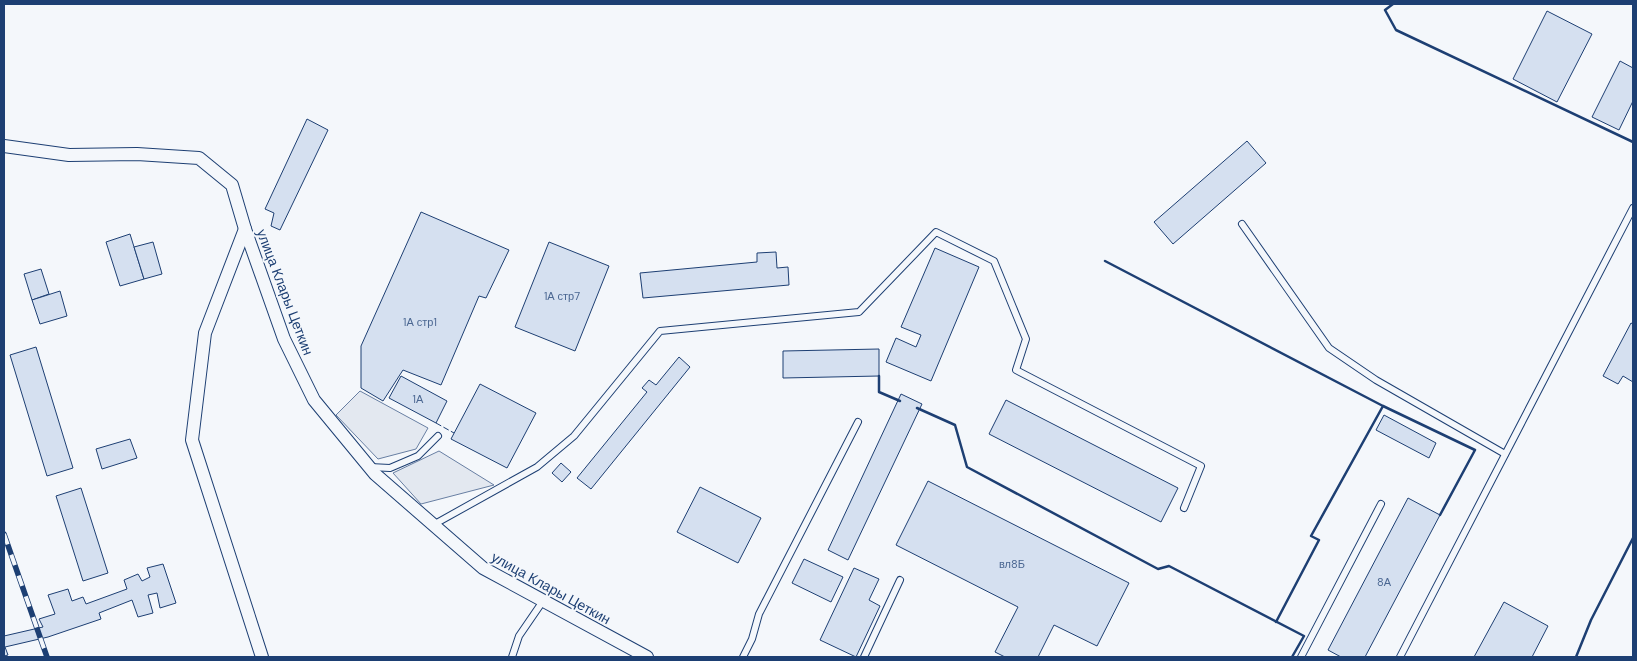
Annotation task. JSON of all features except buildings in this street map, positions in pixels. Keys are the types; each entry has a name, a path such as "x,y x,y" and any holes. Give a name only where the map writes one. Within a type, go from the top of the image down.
{"street":[{"name":"улица Клары Цеткин","path":"4,146 69,155 137,154 199,158 232,185 284,338 314,400 375,474 483,568 647,657"},
{"path":"246,229 205,333 192,440 262,657"}],"lane":[{"path":"1400,657 1633,208"},
{"path":"1242,224 1328,348 1376,380 1505,454"},
{"path":"433,525 537,467 574,436 660,331 858,312 936,232 994,261 1026,340 1016,370 1201,466 1184,508"},
{"path":"743,657 752,639 759,614 858,422"},
{"path":"369,467 390,468 418,456 438,436"},
{"path":"1301,657 1381,504"},
{"path":"864,657 900,580"},
{"path":"512,657 519,636 542,601"}],"shaded area":[{"path":"360,391 428,428 416,449 378,459 336,415"},
{"path":"439,451 494,485 421,504 393,473"}],"railway":[{"path":"4,534 47,657"}],"fence":[{"path":"436,423 454,433"}],"wall":[{"path":"1393,4 1385,10 1396,30 1633,142"},
{"path":"1105,261 1383,406"},
{"path":"879,376 879,392 900,401"},
{"path":"1276,622 1319,540 1311,536 1383,406 1475,450 1440,515"},
{"path":"917,408 955,425 967,467 1158,569 1169,566 1304,636 1292,657"},
{"path":"1576,657 1591,620 1633,538"}]}
